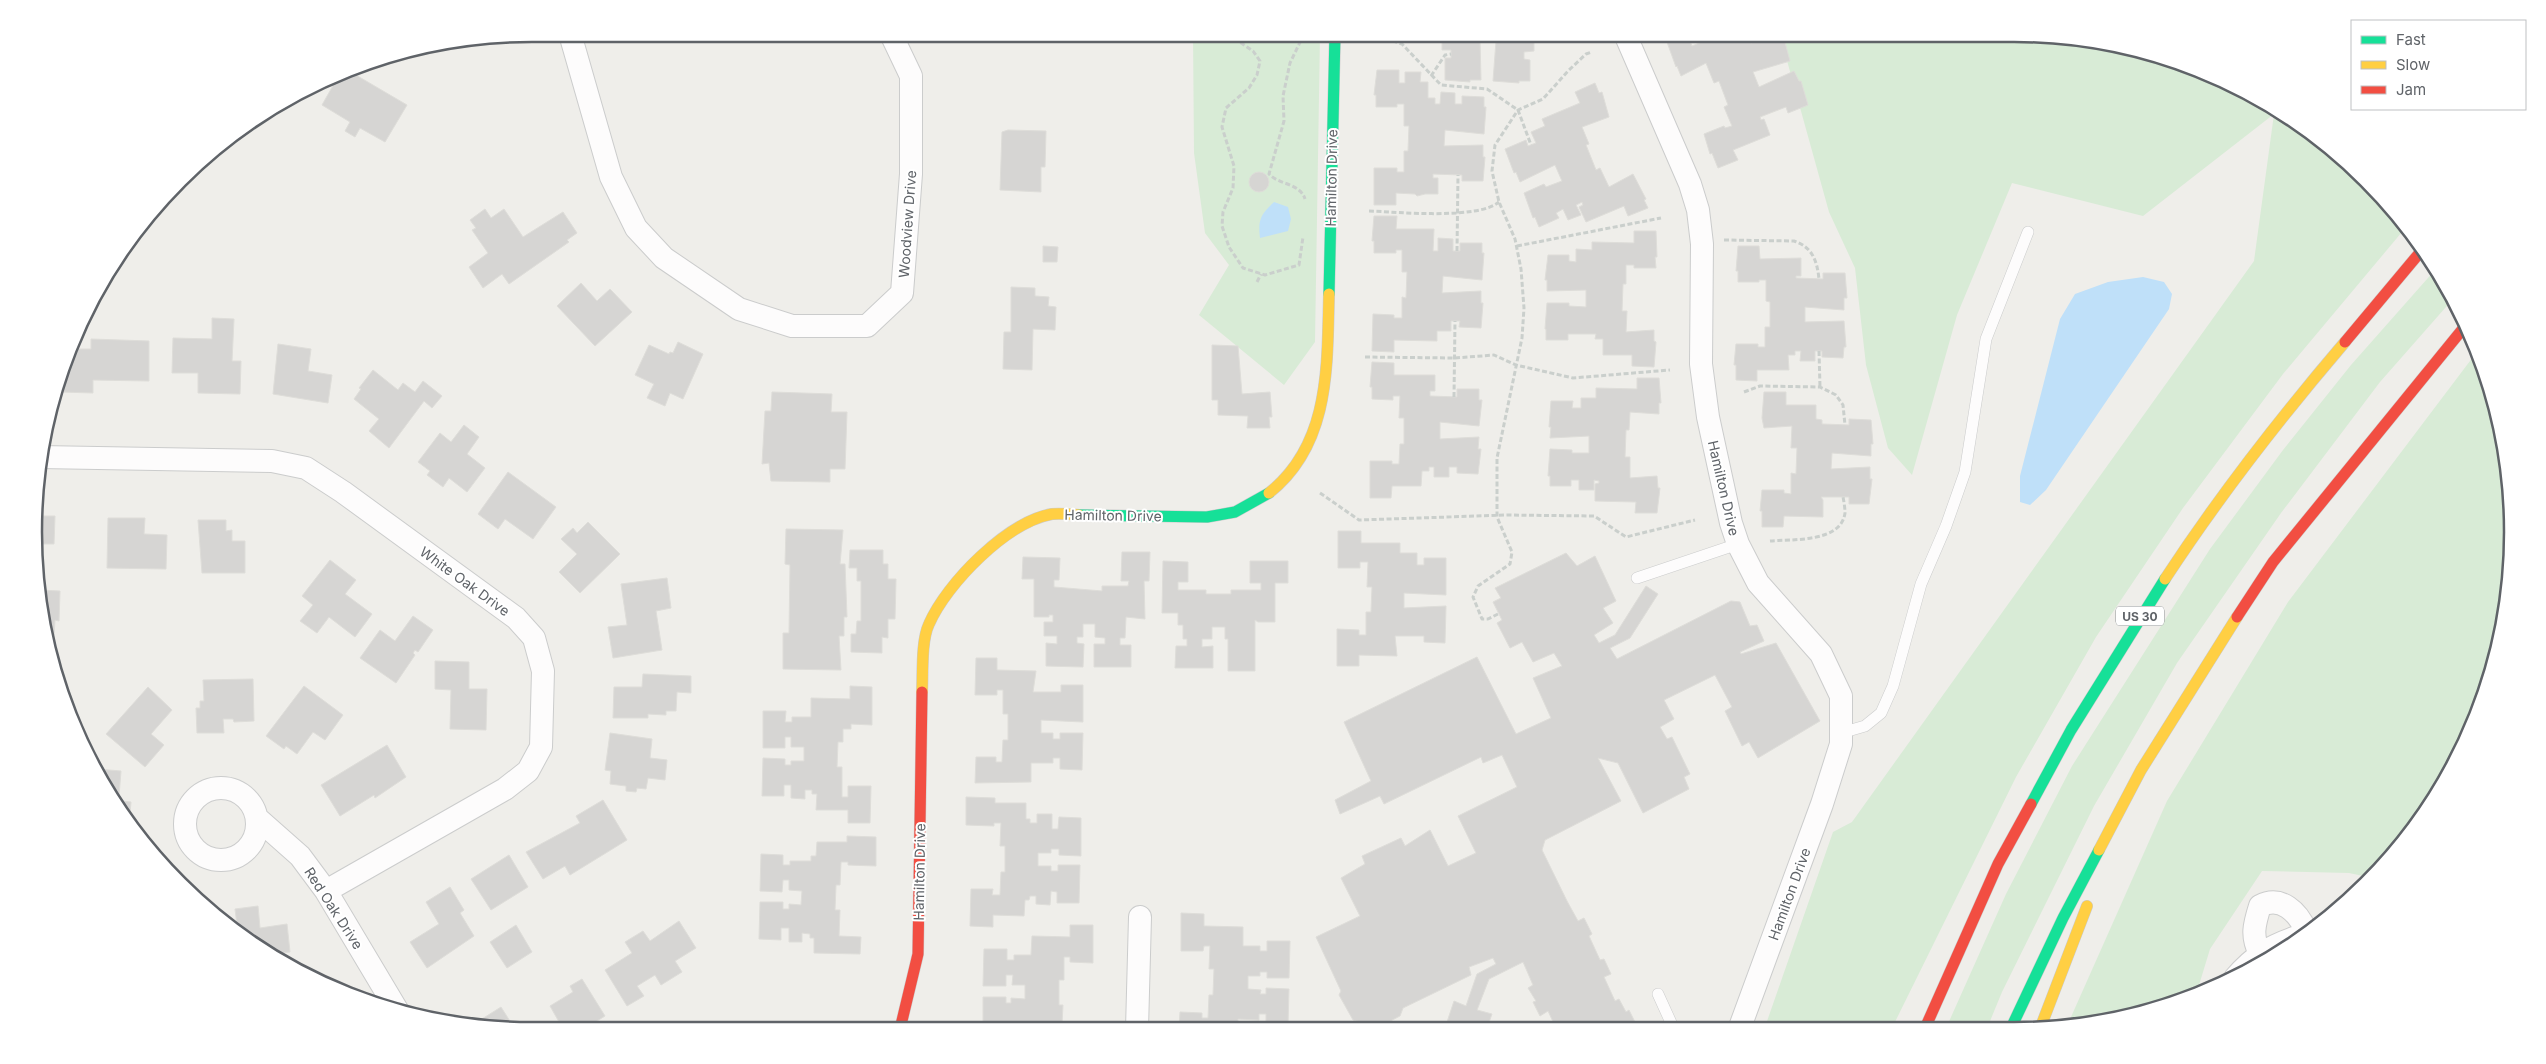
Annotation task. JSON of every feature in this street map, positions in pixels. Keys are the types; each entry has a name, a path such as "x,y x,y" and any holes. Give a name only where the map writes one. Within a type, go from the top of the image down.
{"main road":[{"name":"Hamilton Drive","path":"902,1022 918,954 923,662 928,625 947,593 993,544 1022,525 1052,514 1207,517 1235,512 1263,498 1287,479 1305,451 1321,410 1327,373 1335,42"},
{"name":"US 30","path":"1927,1022 1998,864 2071,730 2127,636 2208,513 2270,432 2418,255"},
{"path":"2014,1022 2063,918 2141,770 2194,682 2274,562 2460,332"},
{"path":"2101,871 2141,770"},
{"path":"2043,1020 2090,899"},
{"path":"1923,1022 1934,1004"}],"street":[{"name":"Woodview Drive","path":"572,42 611,177 636,228 658,252 739,309 792,326 867,326 902,293 911,174 911,76 895,42"},
{"name":"Hamilton Drive","path":"1628,42 1690,184 1698,210 1702,244 1701,364 1721,482 1738,544 1758,583 1821,654 1841,696 1841,744 1822,804 1742,1022"},
{"name":"White Oak Drive","path":"49,457 272,461 306,468 516,618 534,638 543,671 541,747 528,771 505,789 326,891"},
{"name":"Red Oak Drive","path":"257,818 300,856 326,891 392,1001"},
{"path":"2260,954 2253,940 2260,906 2269,901 2280,902 2294,911 2304,926"},
{"path":"1136,1022 1140,916"},
{"path":"2249,961 2273,947"}],"lane":[{"path":"1841,732 1865,726 1880,713 1894,686 1921,584 1946,526 1965,472 1986,339 2028,232"},
{"path":"1637,578 1738,544"},
{"path":"1658,994 1671,1022"}],"path":[{"path":"1240,42 1253,51 1260,61 1257,74 1249,88 1226,108 1222,127 1234,166 1233,188 1222,212 1222,226 1229,247 1243,268 1265,275 1299,265 1304,227"},
{"path":"1300,42 1290,63 1283,96 1284,121 1269,174 1276,182 1292,185 1304,196 1305,202"},
{"path":"1396,42 1402,44 1441,85 1487,89 1518,110 1531,145"},
{"path":"1498,614 1488,619 1482,619 1473,597 1478,586 1510,564 1512,552 1497,517 1497,458 1522,338 1524,308 1517,246 1499,202 1492,171 1495,145 1518,110 1544,99 1586,54 1592,52"},
{"path":"1431,76 1445,54 1451,54"},
{"path":"1457,251 1458,175"},
{"path":"1369,211 1457,212 1488,208 1499,202"},
{"path":"1517,246 1661,218"},
{"path":"1719,240 1794,241 1804,244 1813,254 1819,278"},
{"path":"1257,282 1260,274"},
{"path":"1454,397 1455,321"},
{"path":"1819,351 1820,387"},
{"path":"1365,357 1455,358 1494,355 1516,365 1573,378 1670,370"},
{"path":"1744,392 1760,386 1820,387 1836,395 1843,405 1845,425"},
{"path":"1320,493 1359,520 1594,516 1626,537 1695,520"},
{"path":"1770,541 1823,536 1834,531 1841,523 1845,514 1843,497"}],"green space":[{"path":"1193,42 1320,42 1315,342 1284,385 1199,315 1229,265 1205,233 1194,153"},
{"path":"1775,42 2014,42 2078,47 2141,59 2171,68 2231,93 2272,116 2143,216 2012,183 1957,315 1912,475 1888,448 1866,365 1855,268 1829,212 1786,57"},
{"path":"2274,117 2337,164 2382,209 2401,233 2283,374 2183,508 2096,637 2016,777 1895,1022 1767,1022 1833,832 1852,822 2254,261"},
{"path":"2431,275 2448,305 2380,382 2281,513 2177,663 2094,806 2002,992 1990,1022 1949,1022 2006,894 2072,766 2210,549 2283,450 2351,365"},
{"path":"2472,359 2487,405 2499,468 2503,532 2502,564 2494,627 2478,689 2453,749 2438,777 2402,830 2362,876 2349,873 2262,871 2210,949 2199,985 2141,1005 2071,1018 2167,801 2288,602"}],"water":[{"path":"1274,202 1288,207 1291,219 1288,231 1260,238 1259,227 1261,218"},
{"path":"2143,277 2164,282 2172,294 2169,309 2046,490 2030,505 2020,502 2020,476 2060,319 2075,294 2108,282"}],"building":[{"path":"1442,42 1480,42 1481,80 1470,80 1470,82 1445,80 1445,58 1451,58 1451,50 1442,50"},
{"path":"1496,42 1534,42 1534,51 1524,52 1524,59 1530,60 1530,81 1519,81 1519,83 1493,81"},
{"path":"1667,42 1690,42 1692,46 1702,42 1785,42 1790,61 1753,72 1759,87 1794,71 1799,81 1801,81 1808,105 1788,113 1786,107 1760,117 1761,120 1764,119 1770,135 1733,150 1738,160 1718,168 1712,153 1710,154 1704,134 1724,126 1725,128 1732,126 1724,107 1728,105 1719,81 1714,83 1706,63 1681,76"},
{"path":"1377,70 1399,70 1399,83 1405,83 1405,72 1421,72 1420,82 1428,82 1428,98 1435,98 1435,104 1440,104 1441,92 1455,93 1455,104 1462,104 1462,96 1484,97 1484,107 1486,107 1484,134 1445,130 1444,146 1483,145 1483,157 1485,157 1483,181 1462,181 1462,175 1433,174 1433,178 1438,178 1438,194 1417,196 1415,194 1396,193 1396,205 1374,205 1374,168 1397,168 1397,172 1404,172 1404,151 1408,151 1409,126 1404,126 1404,104 1397,104 1397,107 1376,107 1376,95 1374,95"},
{"path":"357,75 407,105 385,142 360,128 355,137 345,131 350,122 322,105 333,85"},
{"path":"1595,83 1599,93 1602,92 1609,117 1582,127 1589,144 1586,145 1596,170 1600,168 1609,187 1633,174 1646,199 1644,200 1648,208 1628,216 1624,206 1586,222 1579,207 1583,205 1582,202 1576,205 1581,215 1568,220 1563,209 1556,213 1559,218 1539,227 1535,217 1533,218 1524,193 1544,184 1546,187 1562,181 1555,165 1520,182 1516,172 1514,173 1505,149 1526,140 1528,146 1536,143 1531,132 1545,126 1542,119 1580,103 1575,92"},
{"path":"1008,130 1046,131 1045,167 1041,167 1041,192 1000,190 1002,132"},
{"path":"1259,172 1266,175 1269,182 1266,189 1259,192 1252,189 1249,182 1252,175"},
{"path":"485,209 491,218 504,209 523,237 563,212 577,233 567,240 569,242 509,284 502,274 483,288 469,267 488,253 472,230 476,228 470,220"},
{"path":"1374,216 1397,216 1396,229 1434,229 1433,251 1438,251 1438,238 1453,239 1453,251 1460,251 1460,243 1482,243 1482,253 1484,253 1482,280 1443,276 1442,293 1481,291 1481,303 1483,303 1481,328 1459,327 1460,321 1451,321 1451,331 1437,331 1437,341 1394,340 1394,352 1372,351 1373,314 1394,315 1394,318 1402,318 1402,297 1406,298 1407,272 1402,272 1402,250 1396,250 1396,253 1374,253 1374,241 1372,241"},
{"path":"1634,231 1656,231 1656,268 1634,268 1634,265 1626,265 1626,284 1623,284 1622,311 1627,311 1626,332 1654,330 1654,341 1656,342 1654,367 1632,366 1632,355 1603,355 1603,339 1595,339 1596,334 1568,334 1568,340 1546,340 1547,303 1569,303 1569,306 1586,307 1586,290 1547,291 1547,280 1545,280 1548,255 1569,255 1569,261 1576,262 1576,249 1592,250 1592,242 1634,243"},
{"path":"1043,246 1058,247 1057,262 1043,262"},
{"path":"1738,246 1759,246 1760,259 1801,258 1801,276 1796,276 1796,278 1823,279 1823,273 1845,273 1847,298 1844,298 1844,310 1805,307 1805,322 1844,321 1846,347 1844,347 1843,358 1822,357 1822,351 1815,351 1815,361 1800,361 1801,351 1795,351 1795,355 1788,355 1789,370 1757,370 1757,381 1736,380 1736,365 1734,365 1736,344 1758,344 1758,347 1765,347 1765,327 1770,327 1770,302 1766,301 1766,280 1738,282 1738,271 1736,271"},
{"path":"581,283 597,301 610,289 632,312 595,346 557,306"},
{"path":"1011,287 1035,288 1035,296 1049,297 1048,306 1056,307 1055,330 1033,329 1032,370 1003,369 1004,332 1011,332"},
{"path":"212,318 234,319 232,361 241,361 240,394 198,393 198,373 172,373 173,338 212,339"},
{"path":"91,339 149,341 149,381 93,380 93,393 63,392 78,349 91,349"},
{"path":"678,342 703,354 683,399 670,393 665,406 647,398 654,384 635,375 649,345 669,354 670,352 673,353"},
{"path":"278,344 311,349 308,371 332,375 328,403 273,394"},
{"path":"1212,345 1238,346 1242,394 1270,392 1272,417 1269,417 1270,428 1247,428 1248,416 1218,415 1218,400 1212,400"},
{"path":"1372,362 1394,363 1394,375 1435,375 1435,391 1430,391 1430,396 1457,397 1457,389 1479,389 1479,400 1482,400 1479,426 1440,422 1440,439 1479,437 1478,449 1481,449 1478,474 1457,473 1457,467 1449,467 1449,477 1434,477 1434,467 1429,467 1429,471 1422,471 1421,486 1392,486 1391,498 1370,498 1370,461 1392,461 1392,464 1399,464 1400,444 1404,444 1404,418 1399,418 1400,396 1393,396 1393,400 1372,399 1372,387 1370,387"},
{"path":"373,370 398,390 403,383 415,392 423,381 442,396 432,408 424,401 389,448 369,431 379,419 354,399 361,389 359,388"},
{"path":"1637,378 1659,378 1661,403 1659,403 1659,414 1630,412 1629,430 1626,430 1625,457 1630,457 1630,478 1657,476 1658,488 1660,488 1657,513 1635,513 1636,502 1595,501 1595,484 1599,483 1599,481 1594,480 1594,490 1579,490 1579,480 1571,480 1571,486 1550,486 1550,476 1548,476 1550,449 1572,450 1572,453 1589,453 1589,436 1550,438 1551,401 1573,401 1572,408 1581,408 1581,398 1596,398 1596,388 1637,389"},
{"path":"772,392 832,394 831,412 847,412 845,469 830,469 830,482 771,481 769,463 762,464 765,411 771,411"},
{"path":"1764,392 1786,392 1786,405 1816,405 1816,419 1822,420 1822,424 1849,425 1849,419 1871,420 1873,444 1871,444 1871,456 1832,453 1831,469 1870,467 1870,479 1872,479 1869,504 1849,504 1849,497 1821,497 1823,500 1823,517 1784,516 1783,527 1762,527 1762,511 1760,511 1762,490 1784,490 1784,493 1791,494 1791,473 1796,474 1797,448 1791,448 1792,426 1764,428 1762,418"},
{"path":"464,425 479,437 467,454 485,468 467,492 449,478 443,487 427,475 430,471 418,462 440,433 451,442"},
{"path":"508,472 556,507 533,539 505,519 498,529 478,514"},
{"path":"43,516 55,516 54,544 43,544"},
{"path":"108,518 145,518 144,534 167,535 166,569 107,568"},
{"path":"198,520 226,520 226,531 232,530 232,541 245,541 245,573 202,573"},
{"path":"588,522 620,554 580,593 559,572 577,554 561,539 573,528 577,533"},
{"path":"786,529 843,530 840,564 845,564 847,617 844,617 844,636 839,636 841,670 783,669 783,633 789,633 790,565 785,564"},
{"path":"1338,531 1361,531 1361,543 1400,543 1400,553 1417,553 1417,565 1424,565 1424,558 1446,558 1446,595 1404,593 1404,608 1446,606 1445,643 1424,642 1424,636 1395,636 1397,656 1359,655 1359,666 1337,666 1337,629 1359,630 1359,635 1366,635 1366,612 1371,612 1372,587 1367,587 1368,562 1360,562 1360,568 1338,568"},
{"path":"850,550 883,550 883,564 888,564 888,579 896,579 895,619 888,619 888,638 882,637 882,653 851,652 851,634 856,634 857,621 861,621 861,581 857,581 857,568 849,568"},
{"path":"1122,552 1150,552 1149,581 1144,581 1145,619 1126,617 1125,638 1120,638 1120,645 1131,645 1131,667 1094,667 1094,644 1105,644 1105,638 1095,637 1095,624 1083,624 1083,637 1077,637 1077,643 1084,644 1083,667 1046,666 1046,643 1057,644 1057,636 1044,636 1044,622 1053,622 1053,615 1049,615 1049,617 1034,617 1034,579 1022,579 1023,557 1060,558 1059,580 1054,580 1054,587 1102,591 1102,586 1128,586 1129,581 1121,581"},
{"path":"1566,553 1577,566 1595,556 1616,601 1603,608 1613,623 1594,635 1599,643 1615,635 1646,586 1658,594 1630,638 1610,648 1617,659 1731,601 1740,602 1750,626 1757,625 1764,641 1740,652 1741,654 1776,643 1820,721 1758,758 1749,742 1742,746 1725,711 1732,707 1715,675 1664,700 1674,719 1660,727 1667,739 1672,737 1690,774 1684,777 1689,789 1643,813 1618,763 1598,758 1621,801 1545,840 1542,850 1567,901 1578,921 1584,918 1592,934 1589,936 1600,960 1604,959 1611,974 1604,977 1615,1001 1619,999 1626,1012 1629,1010 1635,1022 1553,1022 1548,1011 1540,1016 1533,1002 1536,1001 1528,988 1533,985 1523,962 1489,979 1477,1010 1492,1014 1489,1022 1447,1022 1454,1001 1466,1006 1477,974 1496,964 1493,958 1469,967 1471,975 1403,1008 1400,1016 1389,1022 1360,1022 1353,1020 1339,995 1341,991 1316,937 1360,916 1341,878 1365,864 1362,856 1401,838 1405,846 1430,830 1448,866 1476,853 1458,816 1517,787 1502,755 1483,763 1481,757 1384,804 1380,796 1340,814 1335,800 1371,781 1344,722 1477,657 1516,734 1551,718 1533,678 1562,666 1554,653 1533,662 1522,642 1510,648 1497,623 1502,620 1493,602 1501,598 1495,588"},
{"path":"330,560 356,580 345,594 372,614 355,637 329,617 317,633 300,621 313,605 302,596"},
{"path":"1163,561 1188,562 1188,582 1178,582 1178,590 1206,590 1206,594 1231,594 1231,590 1261,590 1261,583 1250,583 1250,561 1288,561 1288,583 1275,583 1275,622 1258,622 1255,620 1255,671 1228,671 1228,639 1225,639 1225,627 1212,627 1212,639 1202,639 1202,647 1213,646 1213,668 1175,668 1176,646 1187,646 1187,639 1183,639 1183,625 1178,625 1178,613 1162,613"},
{"path":"667,578 671,608 656,611 662,650 613,658 608,627 627,625 621,584"},
{"path":"46,590 60,591 59,621 55,620 54,635"},
{"path":"413,616 433,630 418,652 415,650 413,653 415,655 396,683 360,658 380,630 395,641"},
{"path":"976,658 997,658 997,670 1036,671 1033,692 1061,692 1061,685 1083,685 1083,722 1041,720 1041,733 1053,733 1053,739 1060,739 1060,733 1083,733 1082,770 1060,769 1060,758 1053,758 1053,763 1031,763 1031,782 975,783 976,757 996,757 996,762 1002,762 1003,740 1008,740 1008,714 1003,714 1003,690 997,690 997,695 975,695"},
{"path":"435,661 469,662 469,689 487,689 486,730 450,729 451,690 435,689"},
{"path":"643,674 691,676 691,693 677,692 676,711 666,711 666,715 648,714 648,718 613,718 614,687 642,687"},
{"path":"253,679 254,721 234,722 233,719 223,719 224,733 197,733 196,708 200,708 200,701 204,701 203,680"},
{"path":"304,686 343,715 325,740 313,732 297,754 286,746 284,749 266,736"},
{"path":"850,686 872,687 872,725 851,724 851,729 843,729 843,742 838,742 837,767 842,767 842,797 848,797 848,786 871,786 870,823 848,823 848,810 816,810 817,794 812,794 812,790 805,790 805,799 791,798 791,785 784,785 784,796 762,796 763,758 785,759 785,765 791,765 791,761 804,761 804,747 791,747 791,737 785,737 785,748 763,748 763,711 786,711 785,722 792,722 792,717 811,717 811,698 850,699"},
{"path":"148,687 172,710 151,734 164,745 145,767 106,734"},
{"path":"610,733 652,739 650,758 667,760 665,780 648,778 646,789 637,788 636,792 626,791 626,786 610,784 611,771 605,770"},
{"path":"387,745 406,777 375,798 374,795 340,816 321,785"},
{"path":"104,770 121,771 119,795"},
{"path":"966,797 995,798 995,803 1026,803 1026,819 1030,819 1030,823 1037,823 1037,814 1052,814 1052,829 1058,829 1059,817 1081,818 1081,856 1059,855 1059,849 1051,849 1051,853 1038,853 1038,866 1051,866 1051,871 1058,871 1058,865 1080,865 1079,903 1057,903 1057,892 1051,891 1050,905 1036,904 1036,896 1030,896 1029,900 1025,900 1024,916 993,915 993,927 970,926 971,889 993,889 992,895 1000,895 1001,872 1005,872 1005,846 1000,846 1001,823 994,823 994,826 966,825"},
{"path":"603,800 627,840 570,875 565,866 543,879 526,852 580,823 576,816"},
{"path":"123,801 131,802 130,811"},
{"path":"847,836 876,837 876,866 848,865 848,862 841,862 840,885 836,885 835,910 840,910 839,936 861,937 860,954 814,953 814,938 810,938 810,934 802,933 802,942 789,942 789,928 781,928 781,940 759,939 760,902 783,902 783,909 789,909 789,904 801,905 802,891 789,890 789,880 783,880 782,892 760,891 761,854 783,855 783,865 790,865 790,861 811,861 811,856 816,856 817,842 847,842"},
{"path":"509,855 528,887 491,910 471,879"},
{"path":"450,887 464,910 460,913 474,936 427,968 410,942 439,924 426,902"},
{"path":"258,906 260,928 287,924 290,952 282,953 237,922 235,909"},
{"path":"1181,913 1204,914 1204,926 1243,927 1243,946 1260,946 1260,951 1267,951 1267,941 1290,941 1289,978 1267,978 1267,972 1260,972 1260,976 1248,976 1248,989 1261,990 1260,994 1266,994 1266,988 1289,989 1288,1022 1266,1022 1266,1014 1259,1014 1259,1020 1238,1019 1238,1022 1179,1022 1180,1012 1202,1013 1202,1018 1208,1018 1209,995 1213,995 1214,969 1209,969 1210,946 1204,946 1203,951 1181,951"},
{"path":"679,921 696,948 675,961 682,972 661,985 655,975 637,986 644,996 627,1006 605,970 632,953 625,942 643,931 650,941"},
{"path":"516,925 532,952 507,968 490,942"},
{"path":"1070,925 1093,925 1093,963 1070,962 1070,957 1064,957 1064,980 1059,980 1059,1005 1063,1005 1062,1022 983,1022 983,997 1006,997 1006,1003 1011,1003 1011,998 1025,999 1025,985 1012,985 1013,975 1006,975 1006,986 983,986 984,949 1007,949 1007,960 1014,960 1014,955 1031,955 1032,936 1070,937"},
{"path":"582,979 605,1016 595,1022 559,1022 550,1006 573,992 570,986"},
{"path":"501,1007 510,1021 500,1020 483,1018"}],"traffic: fast":[{"path":"1329,294 1335,42"},
{"path":"1079,515 1207,517 1235,512 1269,493"},
{"path":"2031,804 2071,730 2165,579"},
{"path":"2014,1022 2063,918 2099,850"}],"traffic: slow":[{"path":"1269,493 1289,473 1304,451 1315,427 1322,402 1328,348 1329,294"},
{"path":"2165,579 2207,517 2251,458 2345,342"},
{"path":"922,692 926,631 949,591 964,573 998,542 1016,529 1035,519 1052,514 1079,515"},
{"path":"2099,850 2141,770 2237,617"},
{"path":"2043,1020 2087,906"}],"traffic: jam":[{"path":"2345,342 2418,255"},
{"path":"2237,617 2273,562 2460,332"},
{"path":"902,1022 918,954 922,692"},
{"path":"1928,1022 1998,864 2031,804"}]}
